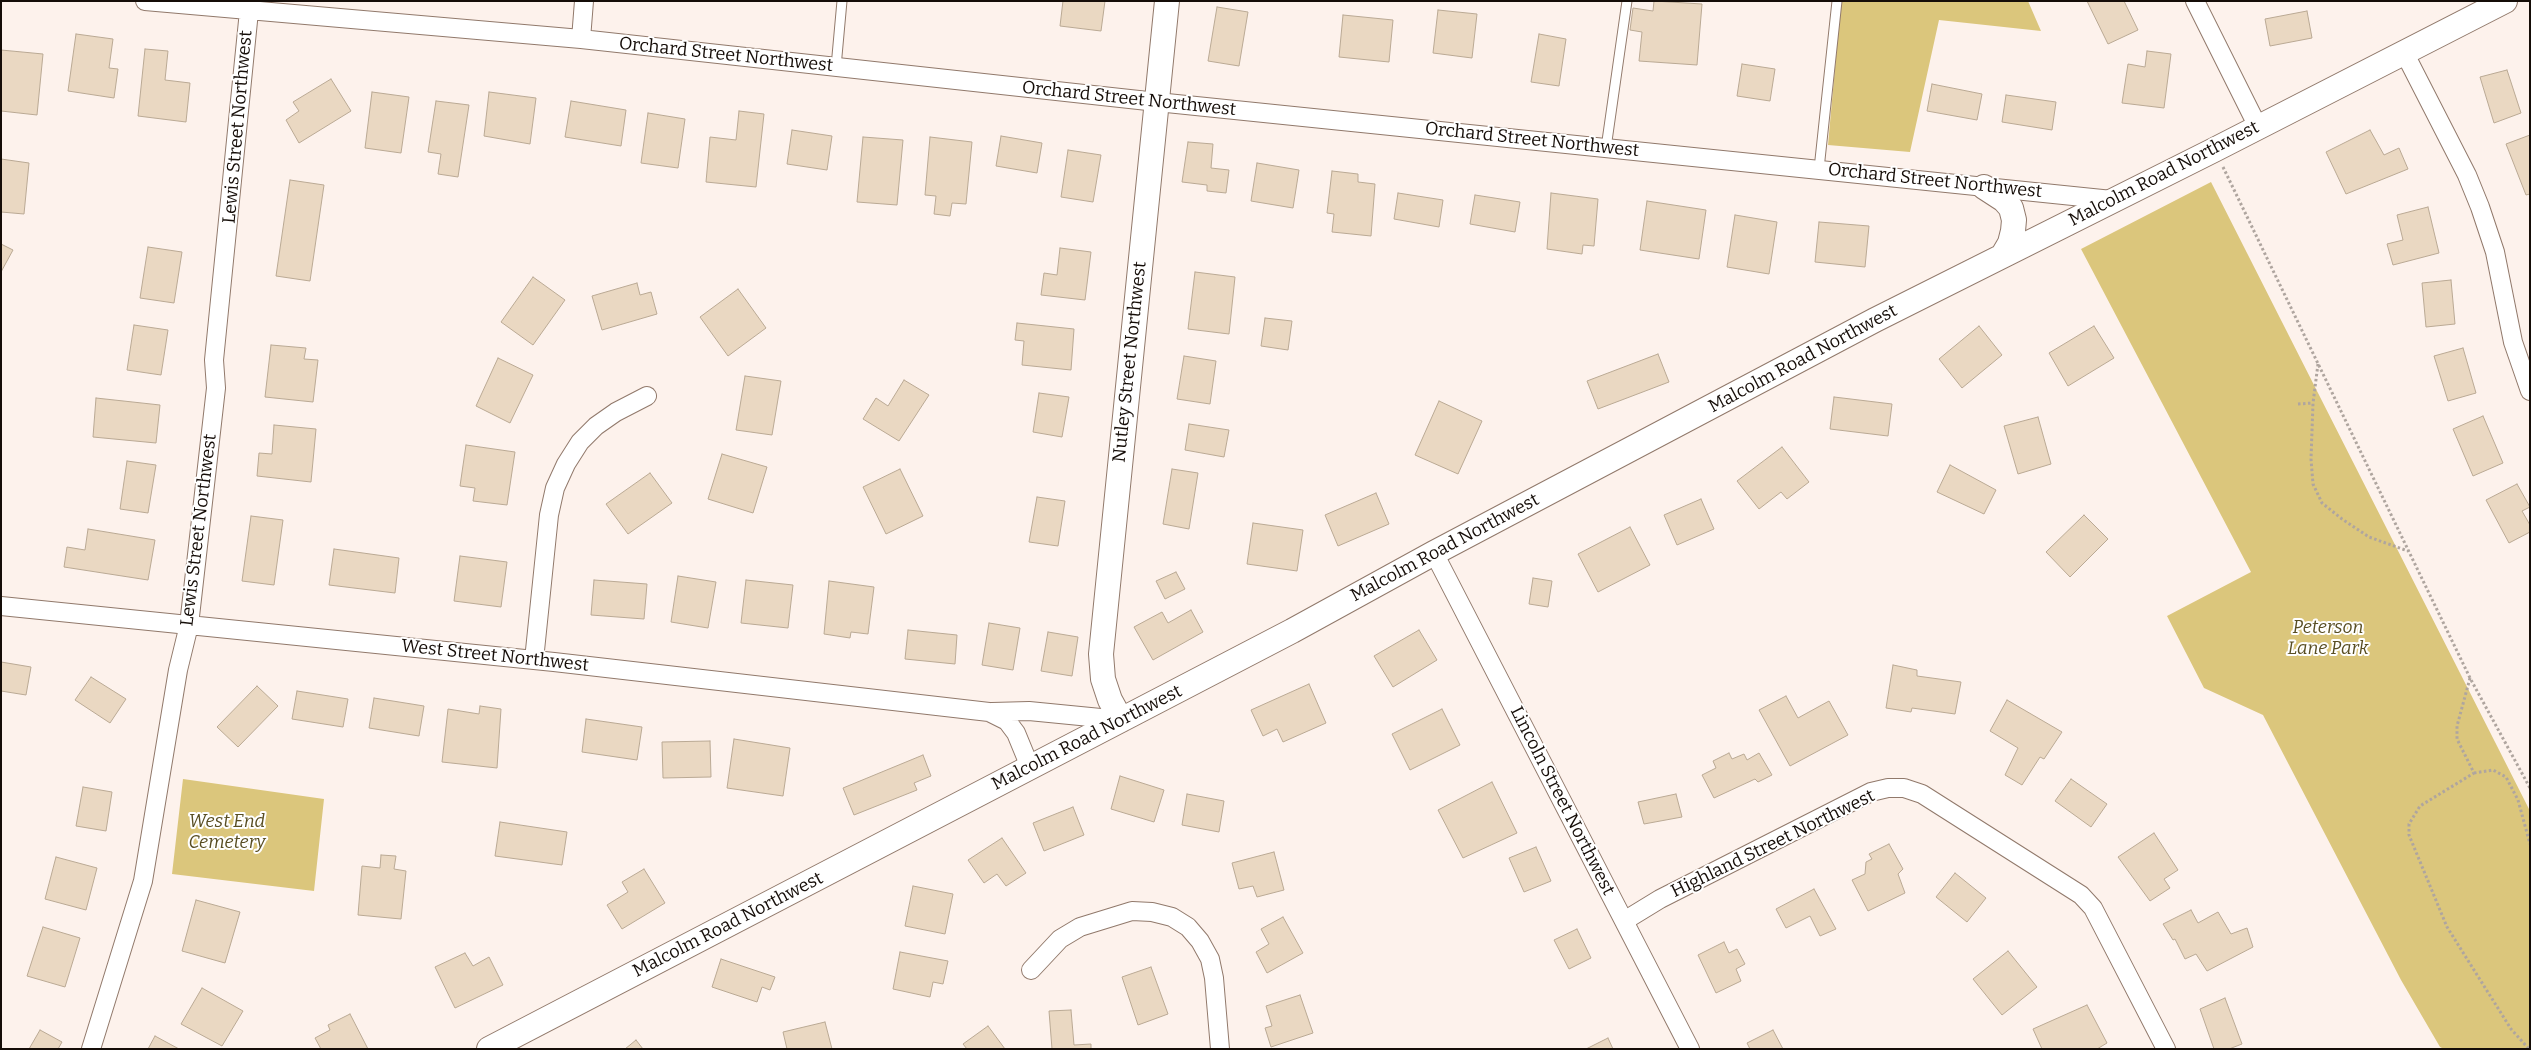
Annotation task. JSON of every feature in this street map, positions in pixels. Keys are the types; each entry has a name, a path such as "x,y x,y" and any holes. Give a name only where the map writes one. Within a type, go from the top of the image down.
{"main road":[{"name":"Nutley Street Northwest","path":"1121,720 1110,700 1103,679 1101,654 1167,1"},
{"name":"Malcolm Road Northwest","path":"489,1049 1292,631 1434,553 2003,255 2214,150 2404,52 2492,4"},
{"path":"1984,187 2004,200 2011,208 2014,220 2013,231 2010,243 2003,255"}],"street":[{"name":"Orchard Street Northwest","path":"145,1 249,6 581,39 1157,102 2112,200"},
{"path":"581,39 584,1"},
{"path":"2195,1 2258,127"},
{"name":"Lewis Street Northwest","path":"91,1049 144,881 178,670 189,626 215,397 214,360 249,6"},
{"path":"2404,52 2467,175 2480,207 2495,252 2513,342 2530,391"},
{"path":"534,660 550,514 556,488 566,464 580,442 596,426 616,412 647,396"},
{"name":"Lincoln Street Northwest","path":"1434,553 1690,1049"},
{"name":"West Street Northwest","path":"1,606 534,660 989,712 1029,710 1121,720"},
{"name":"West Street Northwest","path":"989,712 1007,721 1016,733 1030,767"},
{"name":"Highland Street Northwest","path":"1624,921 1660,900 1871,792 1888,788 1904,788 1922,794 2081,895 2093,908 2166,1049"},
{"path":"1031,970 1060,939 1080,927 1132,911 1152,912 1172,917 1194,934 1210,959 1214,978 1220,1049"}],"lane":[{"path":"836,67 842,1"},
{"path":"1606,148 1627,1"},
{"path":"1819,169 1837,1"}],"path":[{"path":"2214,150 2470,678 2530,788"},
{"path":"2318,364 2313,403 2311,459 2313,484 2322,503 2369,537 2409,552"},
{"path":"2298,404 2313,403"},
{"path":"2470,678 2457,726 2457,739 2474,773"},
{"path":"2529,1049 2511,1029 2447,927 2409,835 2409,824 2420,806 2474,773 2493,770 2506,777 2518,800 2530,844"}],"green space":[{"path":"1841,1 2028,1 2041,31 1939,20 1910,152 1828,145"},
{"name":"Peterson Lane Park","path":"2211,182 2530,811 2530,1049 2444,1049 2440,1047 2401,980 2263,715 2204,688 2167,616 2251,572 2081,249"},
{"name":"West End Cemetery","path":"183,779 324,799 314,891 172,874"}],"building":[{"path":"1063,1 1105,1 1101,31 1060,26"},
{"path":"1654,1 1702,4 1697,65 1639,61 1642,32 1630,30 1633,8 1653,11"},
{"path":"2087,1 2124,1 2138,30 2108,44"},
{"path":"1217,7 1248,12 1239,66 1208,61"},
{"path":"1438,10 1477,14 1472,58 1433,53"},
{"path":"2307,11 2312,38 2270,46 2265,19"},
{"path":"1343,15 1393,20 1389,62 1339,57"},
{"path":"76,34 113,39 109,68 118,69 114,98 68,91"},
{"path":"1539,34 1566,39 1559,86 1531,82"},
{"path":"145,49 168,51 165,80 190,83 186,122 138,116"},
{"path":"1,50 43,54 37,115 1,111"},
{"path":"2147,51 2171,54 2164,108 2122,103 2128,64 2145,67"},
{"path":"1742,64 1775,69 1770,101 1737,96"},
{"path":"2507,70 2521,113 2494,123 2480,77"},
{"path":"331,79 351,111 299,143 286,120 299,111 293,102"},
{"path":"1932,84 1982,94 1977,120 1927,111"},
{"path":"372,92 409,97 401,153 365,148"},
{"path":"489,92 536,98 530,144 484,136"},
{"path":"2006,95 2056,102 2052,130 2002,122"},
{"path":"436,101 469,105 458,177 438,174 441,154 428,152"},
{"path":"571,101 626,110 621,146 565,137"},
{"path":"739,111 764,114 756,187 706,182 710,137 736,140"},
{"path":"648,113 685,119 678,168 641,163"},
{"path":"792,130 832,136 827,170 787,164"},
{"path":"2370,130 2384,155 2399,148 2408,169 2346,194 2326,152"},
{"path":"2530,135 2530,194 2526,195 2506,144"},
{"path":"1001,136 1042,143 1037,173 996,166"},
{"path":"863,137 903,140 897,205 857,202"},
{"path":"930,137 972,142 966,204 952,203 950,216 934,214 936,196 925,195"},
{"path":"1188,142 1213,144 1211,168 1229,170 1226,193 1207,191 1207,185 1182,182"},
{"path":"1068,150 1101,155 1093,202 1061,197"},
{"path":"1,159 29,163 24,214 1,212"},
{"path":"1257,163 1299,170 1293,208 1251,201"},
{"path":"1332,171 1358,174 1358,182 1375,184 1371,236 1332,232 1334,214 1327,213"},
{"path":"290,180 324,185 310,281 276,276"},
{"path":"1398,193 1443,200 1439,227 1394,219"},
{"path":"1551,193 1598,199 1594,246 1583,245 1582,254 1547,249"},
{"path":"1475,195 1520,202 1515,232 1470,224"},
{"path":"1647,201 1706,210 1699,259 1640,250"},
{"path":"2428,207 2439,253 2393,265 2387,244 2403,240 2397,215"},
{"path":"1735,215 1777,222 1769,274 1727,267"},
{"path":"1819,222 1869,226 1865,267 1815,262"},
{"path":"1,244 13,250 1,272"},
{"path":"148,247 182,252 174,303 140,298"},
{"path":"1060,248 1091,252 1085,300 1041,295 1044,273 1057,275"},
{"path":"1195,272 1235,277 1229,334 1188,329"},
{"path":"533,277 565,300 533,345 501,322"},
{"path":"2451,280 2455,324 2426,327 2422,283"},
{"path":"637,283 640,295 651,292 657,314 602,330 592,296"},
{"path":"738,289 766,328 728,356 700,317"},
{"path":"1265,318 1292,321 1288,350 1261,346"},
{"path":"1017,323 1074,329 1071,370 1022,365 1024,341 1015,340"},
{"path":"134,325 168,330 161,375 127,370"},
{"path":"1979,326 2002,355 1962,388 1939,359"},
{"path":"2094,326 2114,358 2068,386 2049,353"},
{"path":"271,345 306,348 304,359 318,360 313,402 265,397"},
{"path":"2463,348 2476,393 2448,401 2434,356"},
{"path":"1658,354 1669,382 1598,409 1587,381"},
{"path":"1184,356 1216,361 1210,404 1177,399"},
{"path":"498,358 533,375 510,423 476,406"},
{"path":"745,376 781,381 772,435 736,430"},
{"path":"904,380 929,395 899,441 863,419 876,398 888,406"},
{"path":"1039,393 1069,397 1062,437 1033,432"},
{"path":"1834,397 1892,404 1888,436 1830,429"},
{"path":"96,398 160,405 156,443 93,437"},
{"path":"1439,401 1482,421 1458,474 1415,455"},
{"path":"2483,416 2503,463 2473,476 2453,429"},
{"path":"2038,417 2051,464 2018,474 2004,426"},
{"path":"1189,424 1229,430 1224,457 1185,450"},
{"path":"274,425 316,429 311,482 257,476 259,453 272,454"},
{"path":"466,445 515,452 507,505 473,501 475,488 460,486"},
{"path":"1782,447 1809,482 1787,499 1781,492 1759,509 1737,481"},
{"path":"722,454 767,467 753,513 708,499"},
{"path":"127,461 156,465 148,513 120,509"},
{"path":"1950,465 1996,490 1984,514 1937,492"},
{"path":"900,469 923,516 886,534 863,487"},
{"path":"1172,469 1198,473 1189,529 1163,524"},
{"path":"650,473 672,503 628,534 606,504"},
{"path":"2517,484 2530,507 2522,511 2530,525 2530,532 2509,543 2486,500"},
{"path":"1376,493 1389,524 1338,546 1325,515"},
{"path":"1037,497 1065,501 1058,546 1029,542"},
{"path":"1701,499 1714,529 1677,545 1664,515"},
{"path":"2084,515 2108,539 2070,577 2046,552"},
{"path":"251,516 283,520 274,585 242,581"},
{"path":"1253,523 1303,530 1297,571 1247,564"},
{"path":"1630,527 1650,565 1598,592 1578,554"},
{"path":"88,529 155,540 148,580 64,567 67,547 85,550"},
{"path":"334,549 399,558 395,593 329,585"},
{"path":"460,556 507,562 501,607 454,601"},
{"path":"1176,572 1185,589 1165,599 1156,581"},
{"path":"678,576 716,582 708,628 671,622"},
{"path":"1533,578 1552,581 1548,607 1529,604"},
{"path":"594,580 647,584 644,619 591,615"},
{"path":"746,580 793,585 788,628 741,623"},
{"path":"829,581 874,587 868,634 851,632 850,638 824,634"},
{"path":"1191,610 1203,632 1153,660 1134,627 1162,612 1168,623"},
{"path":"989,623 1020,628 1013,670 982,665"},
{"path":"908,630 957,635 955,664 905,659"},
{"path":"1419,630 1437,660 1393,687 1374,656"},
{"path":"1048,632 1078,637 1072,676 1041,671"},
{"path":"1,662 31,667 26,695 1,691"},
{"path":"1893,665 1917,670 1917,676 1961,682 1955,714 1912,708 1911,712 1886,708"},
{"path":"91,677 126,699 110,723 75,700"},
{"path":"1309,684 1326,723 1283,742 1277,729 1263,736 1251,710"},
{"path":"257,686 278,706 238,747 217,727"},
{"path":"297,691 348,699 343,727 292,719"},
{"path":"1786,696 1798,718 1829,701 1848,735 1790,766 1759,710"},
{"path":"374,698 424,706 419,736 369,728"},
{"path":"2007,700 2062,732 2044,759 2040,757 2022,785 2005,775 2018,748 1990,731"},
{"path":"480,706 501,709 497,768 442,762 448,709 479,714"},
{"path":"1442,709 1460,745 1410,770 1392,734"},
{"path":"586,719 642,727 637,760 582,752"},
{"path":"734,739 790,748 783,796 727,788"},
{"path":"710,741 711,777 663,778 662,742"},
{"path":"1729,753 1732,759 1744,754 1747,760 1759,753 1772,775 1758,782 1755,779 1714,798 1702,775 1716,768 1713,761"},
{"path":"923,755 931,776 914,783 917,790 854,815 843,788"},
{"path":"1120,776 1164,790 1154,822 1111,809"},
{"path":"2071,779 2107,804 2091,827 2055,801"},
{"path":"1492,782 1517,833 1463,858 1438,810"},
{"path":"83,787 112,792 106,831 76,826"},
{"path":"1187,794 1224,801 1219,832 1182,825"},
{"path":"1676,794 1682,817 1644,824 1638,802"},
{"path":"1073,807 1084,835 1044,851 1033,823"},
{"path":"500,822 567,832 562,865 495,856"},
{"path":"2154,833 2178,870 2164,879 2170,888 2150,901 2118,857"},
{"path":"1002,838 1026,873 1006,886 997,874 984,883 968,860"},
{"path":"1889,844 1903,869 1898,874 1905,893 1868,911 1852,880 1865,874 1866,862 1872,859 1869,854"},
{"path":"1536,847 1551,881 1524,892 1509,858"},
{"path":"1274,852 1284,890 1257,897 1253,886 1239,889 1232,863"},
{"path":"381,855 396,856 394,869 406,871 401,919 358,915 362,866 380,868"},
{"path":"56,857 97,868 86,910 45,899"},
{"path":"644,869 665,903 622,929 607,905 628,892 622,882"},
{"path":"1955,873 1986,898 1967,922 1936,897"},
{"path":"913,886 953,894 945,934 905,926"},
{"path":"1814,889 1836,929 1820,936 1810,916 1786,928 1776,909"},
{"path":"196,900 240,912 225,963 182,951"},
{"path":"2191,910 2198,923 2218,912 2231,934 2247,928 2253,947 2207,971 2196,954 2185,959 2175,939 2173,940 2163,924"},
{"path":"1283,917 1303,953 1267,973 1256,952 1269,944 1261,929"},
{"path":"43,927 80,938 65,987 27,976"},
{"path":"1577,929 1591,958 1569,969 1554,940"},
{"path":"1724,942 1729,953 1737,949 1745,964 1736,969 1741,981 1716,993 1698,955"},
{"path":"2008,951 2037,987 2002,1015 1973,979"},
{"path":"900,952 948,961 943,984 933,982 930,997 893,989"},
{"path":"465,953 473,966 489,957 503,985 455,1008 435,967"},
{"path":"721,959 775,977 770,990 762,987 757,1002 712,987"},
{"path":"1151,967 1168,1014 1138,1025 1122,977"},
{"path":"202,988 243,1011 222,1046 181,1024"},
{"path":"1300,995 1313,1033 1271,1047 1265,1028 1272,1026 1266,1006"},
{"path":"2225,998 2242,1044 2229,1049 2214,1049 2200,1009"},
{"path":"2087,1005 2107,1043 2097,1049 2042,1049 2033,1029"},
{"path":"1071,1010 1074,1045 1091,1044 1091,1049 1052,1049 1049,1011"},
{"path":"350,1014 368,1049 321,1049 315,1038 330,1030 328,1025"},
{"path":"825,1022 832,1049 787,1049 783,1032"},
{"path":"988,1026 1005,1049 967,1049 963,1044"},
{"path":"40,1030 62,1042 58,1049 29,1049"},
{"path":"1773,1030 1783,1049 1750,1049 1747,1043"},
{"path":"155,1036 179,1049 148,1049"},
{"path":"1608,1038 1613,1049 1586,1049"},
{"path":"636,1040 643,1049 625,1049"}]}
